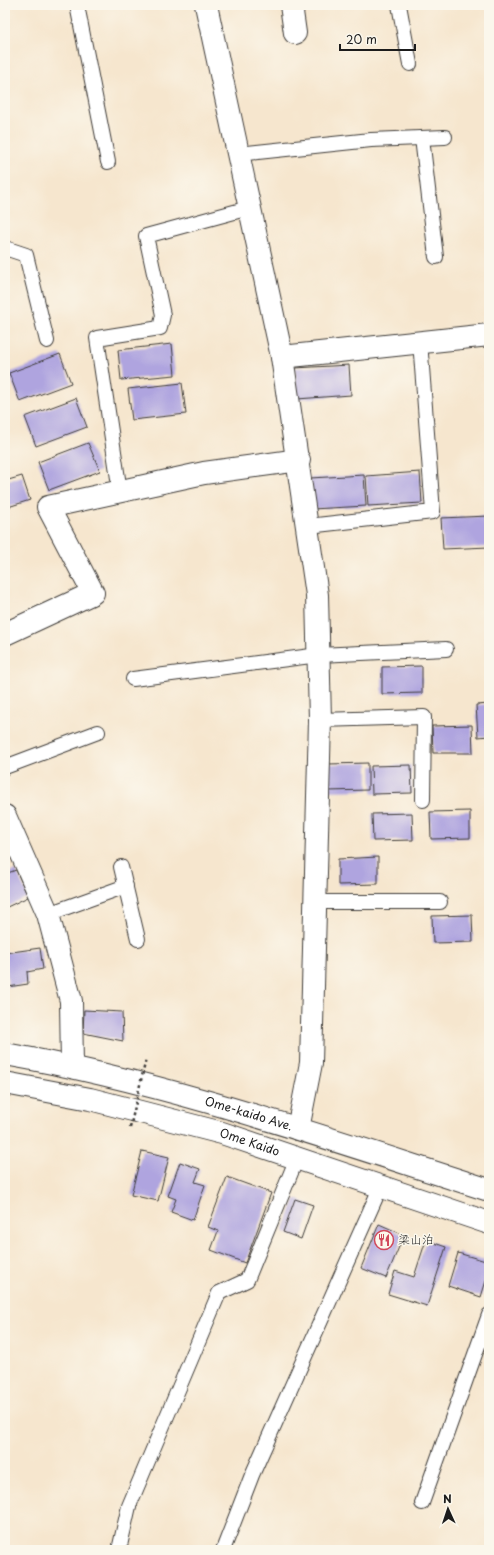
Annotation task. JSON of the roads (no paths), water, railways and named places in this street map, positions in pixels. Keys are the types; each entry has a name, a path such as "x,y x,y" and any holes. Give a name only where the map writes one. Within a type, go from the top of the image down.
{"street":[{"path":"206,5 282,357 299,460 317,595 320,720 317,902 311,1063 298,1129"},
{"path":"291,5 295,33"},
{"path":"282,357 420,341 489,335"},
{"path":"5,634 93,593 48,507 204,473 299,460"},
{"path":"5,816 48,914 71,1001 72,1066"},
{"name":"Ome-kaido Ave.","path":"5,1054 72,1066 196,1097 489,1190"},
{"name":"Ome Kaido","path":"5,1083 90,1099 222,1133 489,1223"}],"lane":[{"path":"77,5 108,162"},
{"path":"399,5 410,64"},
{"path":"238,154 371,140 445,137"},
{"path":"422,138 436,257"},
{"path":"120,492 97,338 160,328 163,315 146,236 249,208"},
{"path":"5,248 26,255 47,341"},
{"path":"308,526 433,512 420,341"},
{"path":"133,679 319,655 446,649"},
{"path":"320,720 424,717 423,800"},
{"path":"5,767 98,732"},
{"path":"121,866 138,939"},
{"path":"48,914 126,886"},
{"path":"317,902 440,902"},
{"path":"119,1550 129,1506 219,1293 247,1280 297,1158"},
{"path":"223,1550 252,1475 381,1186"},
{"path":"422,1503 489,1316"}],"place":[{"name":"梁山泊","path":"384,1240"}]}
